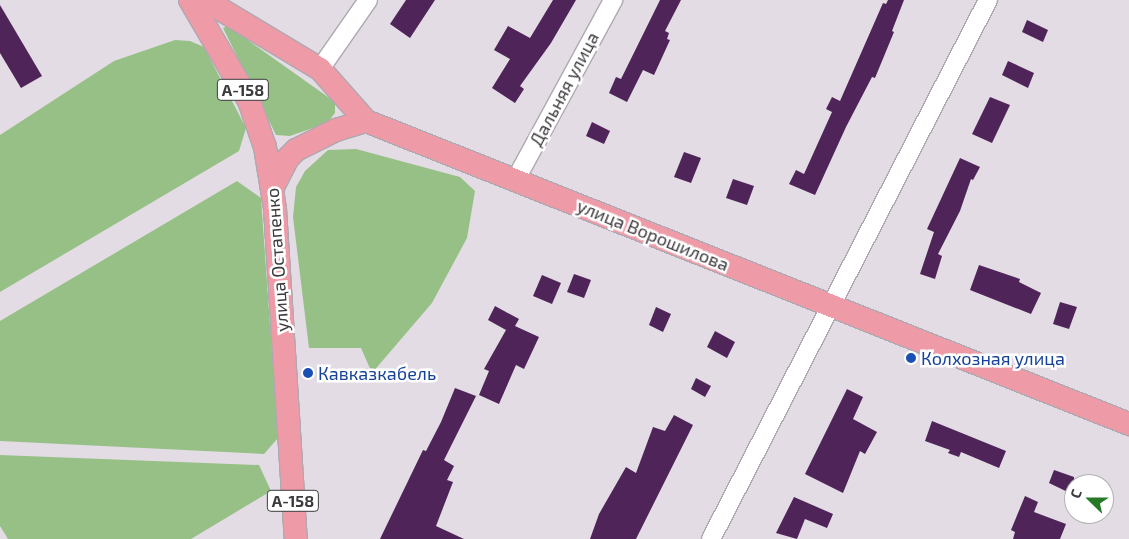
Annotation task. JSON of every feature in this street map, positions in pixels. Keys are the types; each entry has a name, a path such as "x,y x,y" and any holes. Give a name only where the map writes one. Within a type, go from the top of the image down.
{"main road":[{"name":"улица Остапенко","path":"190,0 249,101 265,147 272,189 296,539"},
{"name":"улица Ворошилова","path":"205,0 320,69 366,121 516,179 832,308 1129,424"},
{"path":"272,189 287,159 296,150 336,130 366,121"}],"street":[{"path":"320,69 368,0"},
{"name":"Дальняя улица","path":"516,179 613,0"},
{"path":"712,539 832,308 988,0"}],"green space":[{"path":"228,26 335,102 335,113 327,123 290,136 276,135 223,28"},
{"path":"175,40 190,41 204,47 246,128 239,151 0,292 0,135 114,61"},
{"path":"356,149 460,177 475,191 467,238 432,303 372,373 361,348 309,348 293,217 296,187 305,171 328,150"},
{"path":"237,181 261,198 278,438 264,454 0,441 0,321"},
{"path":"0,455 259,465 271,491 191,539 8,539 0,526"}],"building":[{"path":"406,0 435,0 410,38 390,24"},
{"path":"553,0 576,0 551,43 520,86 524,89 515,103 492,88 510,59 494,50 508,26 530,38"},
{"path":"660,0 681,0 665,31 669,33 667,39 670,40 654,75 643,70 627,102 609,93 616,77 621,79"},
{"path":"888,0 904,0 892,31 894,32 875,78 872,77 846,127 815,195 789,184 796,170 804,174 832,112 826,109 832,97 840,101 883,3 886,4"},
{"path":"0,5 42,76 21,88 0,53"},
{"path":"1027,20 1048,30 1043,42 1022,32"},
{"path":"1008,61 1034,73 1028,88 1002,75"},
{"path":"990,97 1010,105 992,143 972,134"},
{"path":"592,122 610,131 604,144 586,136"},
{"path":"684,152 701,158 691,183 674,177"},
{"path":"960,158 980,167 973,180 971,179 960,211 938,254 942,256 935,279 920,274 934,232 927,229"},
{"path":"733,179 754,186 747,205 726,198"},
{"path":"979,265 1020,279 1019,282 1041,293 1031,314 970,290"},
{"path":"574,274 591,280 584,298 567,292"},
{"path":"542,275 561,283 552,304 533,296"},
{"path":"1060,302 1077,307 1069,329 1053,324"},
{"path":"495,306 519,319 515,326 539,337 524,369 516,365 499,404 479,395 489,371 484,369 506,330 488,320"},
{"path":"656,307 671,314 663,332 649,325"},
{"path":"715,331 735,342 727,358 707,347"},
{"path":"696,378 711,386 705,397 691,389"},
{"path":"455,388 476,396 444,460 454,466 447,480 453,482 436,526 464,539 380,539 423,450 426,451 441,422"},
{"path":"847,389 863,397 853,419 877,432 865,454 860,451 843,493 805,474"},
{"path":"674,415 693,425 636,539 590,539 599,514 626,467 636,473 653,427 665,431"},
{"path":"932,421 1006,451 999,468 961,452 959,457 948,453 950,450 925,441"},
{"path":"1054,470 1065,474 1064,490 1049,483"},
{"path":"1025,496 1038,502 1034,512 1066,524 1060,539 1013,539 1015,532 1011,530"},
{"path":"794,497 833,514 827,528 805,519 797,539 776,533"}],"place":[{"name":"Колхозная улица","path":"911,358"},
{"name":"Кавказкабель","path":"308,373"}]}
